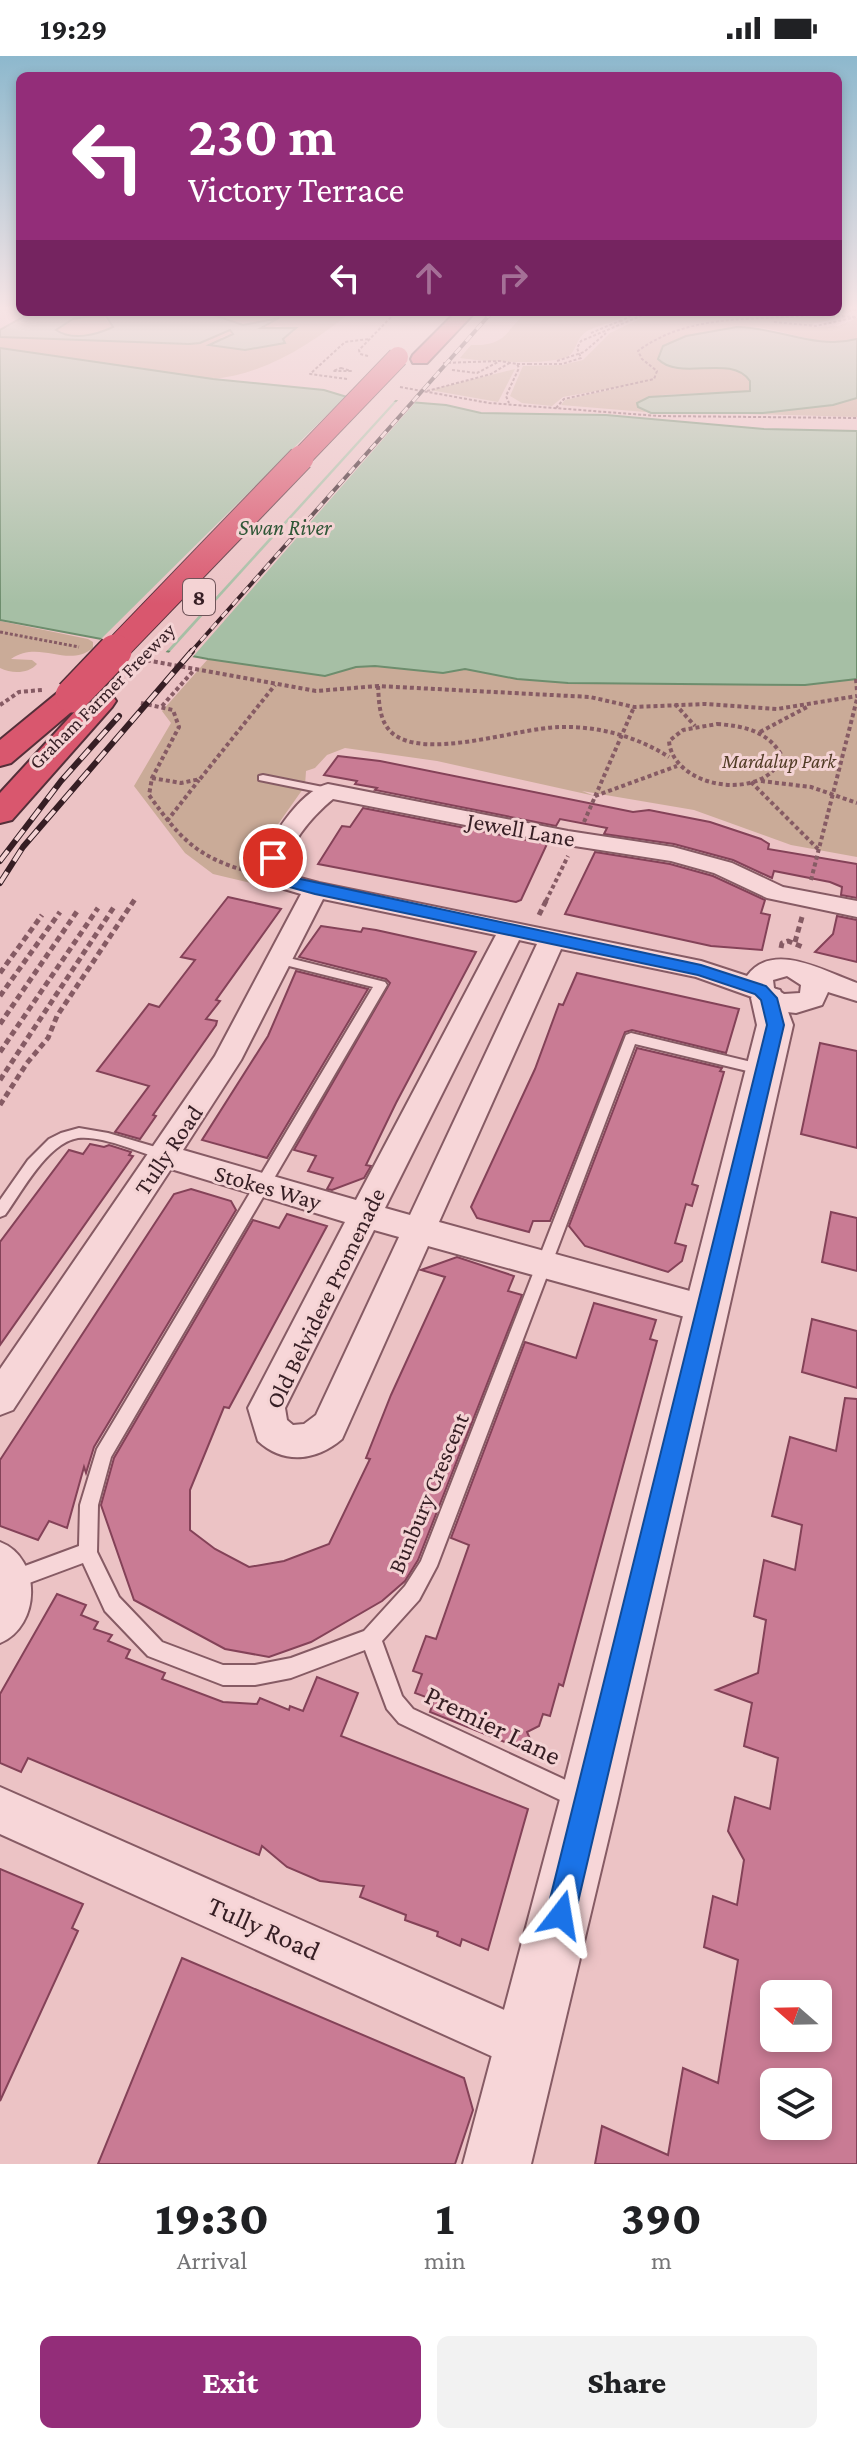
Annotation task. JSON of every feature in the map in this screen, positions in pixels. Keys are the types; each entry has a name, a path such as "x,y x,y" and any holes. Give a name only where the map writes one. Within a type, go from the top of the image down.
{"highway":[{"name":"Graham Farmer Freeway","path":"0,767 75,696 356,407"},
{"name":"Graham Farmer Freeway","path":"0,798 75,696"},
{"path":"0,756 75,696"},
{"path":"0,813 75,696"}],"street":[{"path":"328,791 314,801 273,858 270,871 276,879 315,890 701,970 782,1004 857,992"},
{"name":"Jewell Lane","path":"328,791 568,838 673,854 723,868 776,893 857,909"},
{"name":"Tully Road","path":"0,1399 239,1040 277,959 315,890"},
{"name":"Old Belvidere Promenade","path":"511,931 266,1408 271,1429 286,1440 309,1441 329,1427 552,939"},
{"path":"497,2164 782,1004"},
{"name":"Stokes Way","path":"164,1155 262,1187 707,1309"},
{"path":"0,1622 7,1610 6,1571"},
{"name":"Tully Road","path":"0,1810 527,2046"}],"lane":[{"path":"263,778 328,791"},
{"name":"Bunbury Crescent","path":"277,959 381,985 103,1455 89,1505 88,1552 112,1604 155,1649 223,1675 255,1675 291,1668 371,1638 412,1593 428,1566 631,1038 782,1004"},
{"name":"Stokes Way","path":"0,1211 51,1144 66,1136 82,1132 164,1155"},
{"path":"6,1571 88,1552"},
{"name":"Premier Lane","path":"371,1638 394,1702 406,1716 588,1803"}],"path":[{"path":"549,407 693,417 857,418"},
{"path":"0,632 90,649"},
{"path":"135,658 316,691 378,686 590,697 634,707 675,704 777,709 857,695"},
{"path":"162,706 194,669"},
{"path":"812,875 857,695 856,679"},
{"path":"167,821 275,685"},
{"path":"378,686 377,705 386,727 411,742 462,743 521,730 565,727 621,735 645,743 669,757 677,766 709,781 758,780 778,768 782,756 774,743 759,733 736,726 695,726 678,733 670,741 669,757"},
{"path":"0,705 24,691 75,696"},
{"path":"141,703 162,706 177,715 179,727 152,778 149,795 167,821 188,848 204,858 276,879"},
{"path":"675,704 695,726"},
{"path":"759,733 813,704"},
{"path":"585,818 634,707"},
{"path":"595,796 677,766"},
{"path":"152,778 181,783 200,779"},
{"path":"758,780 811,787 857,803"},
{"path":"751,782 818,850"},
{"path":"542,908 566,860"},
{"path":"0,1105 27,1063 48,1038 57,1016 135,899"},
{"path":"0,1080 114,907"},
{"path":"0,1052 98,908"},
{"path":"0,1024 78,910"},
{"path":"0,996 60,912"},
{"path":"0,973 42,915"},
{"path":"782,943 798,943 801,922"}],"green space":[{"path":"589,407 650,407 645,412"},
{"path":"857,407 857,417 715,413 751,412"},
{"path":"0,621 88,639 93,642 93,648 73,656 43,652 22,654 11,659 32,660 37,664 25,671 5,670 0,668"},
{"name":"Mardalup Park","path":"208,659 325,676 356,667 375,666 431,672 465,669 517,679 568,683 805,685 857,679 857,857 791,845 694,810 582,791 595,796 437,761 345,748 327,755 315,768 306,771 305,786 250,864 255,884 213,874 185,853 134,786 171,723 162,711"}],"water":[{"name":"Swan River","path":"0,407 456,407 481,413 606,415 764,429 857,431 857,679 805,685 568,683 517,679 465,669 443,673 375,666 356,667 325,676 208,659 0,620"},
{"path":"639,407 812,407 763,413 651,413"}],"pier":[{"path":"335,407 389,407 163,655 97,643"},
{"path":"392,407 411,407 190,660 166,656"}],"building":[{"path":"338,756 380,761 633,812 649,810 710,822 761,839 769,844 768,849 857,864 857,898 841,895 842,887 830,882 774,871 772,878 733,860 674,844 604,834 607,828 560,819 556,826 375,790 377,788 355,784 357,781 324,775"},
{"path":"363,808 547,844 521,900 516,902 318,864 342,826 350,827"},
{"path":"595,852 670,864 713,876 765,900 761,913 770,915 762,950 711,946 565,914"},
{"path":"228,897 281,909 216,1000 220,1001 206,1019 217,1021 216,1025 153,1115 156,1116 140,1139 115,1132 149,1086 97,1071 149,1004 159,1007 195,960 181,957"},
{"path":"837,916 857,920 857,962 815,952 833,934"},
{"path":"321,926 361,932 363,928 376,930 476,952 396,1103 366,1165 371,1166 364,1178 332,1190 327,1189 333,1178 308,1171 316,1156 294,1150 390,983 386,979 299,957"},
{"path":"296,971 368,989 267,1158 202,1140 268,1036"},
{"path":"577,973 739,1009 726,1053 632,1030 625,1032 550,1221 533,1221 529,1232 477,1218 471,1207 535,1069 559,1004 563,1005"},
{"path":"820,1043 857,1051 857,1148 801,1134"},
{"path":"637,1048 722,1068 720,1071 724,1072 692,1184 698,1186 692,1206 686,1204 675,1243 686,1246 682,1261 668,1272 585,1246 569,1226"},
{"path":"90,1144 109,1145 131,1152 129,1155 133,1156 0,1345 0,1242 69,1150 83,1154"},
{"path":"191,1189 231,1201 236,1210 94,1447 86,1473 84,1467 67,1528 49,1521 38,1540 0,1526 0,1460 174,1194"},
{"path":"831,1212 857,1218 857,1271 822,1262"},
{"path":"287,1214 327,1226 229,1408 224,1407 190,1490 190,1530 215,1549 249,1567 284,1561 329,1544 370,1459 366,1458 391,1395 445,1277 421,1270 457,1257 514,1276 508,1291 522,1295 418,1560 405,1581 382,1601 311,1642 269,1657 225,1649 134,1600 101,1505 114,1458 253,1220 279,1228"},
{"path":"594,1303 656,1320 650,1339 657,1341 563,1686 559,1684 550,1716 543,1714 539,1726 527,1732 537,1755 430,1712 434,1700 415,1693 422,1674 413,1671 426,1636 436,1639 469,1545 451,1538 525,1342 576,1358"},
{"path":"812,1319 857,1331 857,1388 802,1372"},
{"path":"845,1398 857,1399 857,2164 595,2164 602,2126 668,2155 683,2068 718,2083 738,1960 704,1947 713,1896 737,1905 744,1860 728,1831 735,1797 770,1809 778,1758 744,1746 752,1703 716,1690 758,1673 766,1620 754,1616 764,1560 795,1570 802,1525 772,1516 790,1437 836,1451"},
{"path":"57,1594 86,1605 81,1615 98,1622 94,1629 112,1635 108,1641 130,1650 126,1658 165,1673 162,1679 223,1702 257,1704 260,1698 289,1710 290,1706 303,1711 317,1677 358,1693 341,1736 528,1809 488,1950 462,1939 460,1946 437,1936 438,1932 405,1920 406,1915 360,1897 364,1886 320,1881 287,1867 262,1846 259,1855 28,1758 21,1772 0,1763 0,1694"},
{"path":"0,1869 83,1904 72,1928 78,1931 0,2101"},
{"path":"182,1958 464,2078 473,2110 455,2164 98,2164"}],"railway":[{"path":"190,653 408,407"},
{"path":"0,883 23,847 192,651"},
{"path":"0,861 61,781 119,716"}],"route":[{"path":"273,858 270,871 276,879 315,890 701,970 760,990 768,998 775,1025 561,1915"}]}
